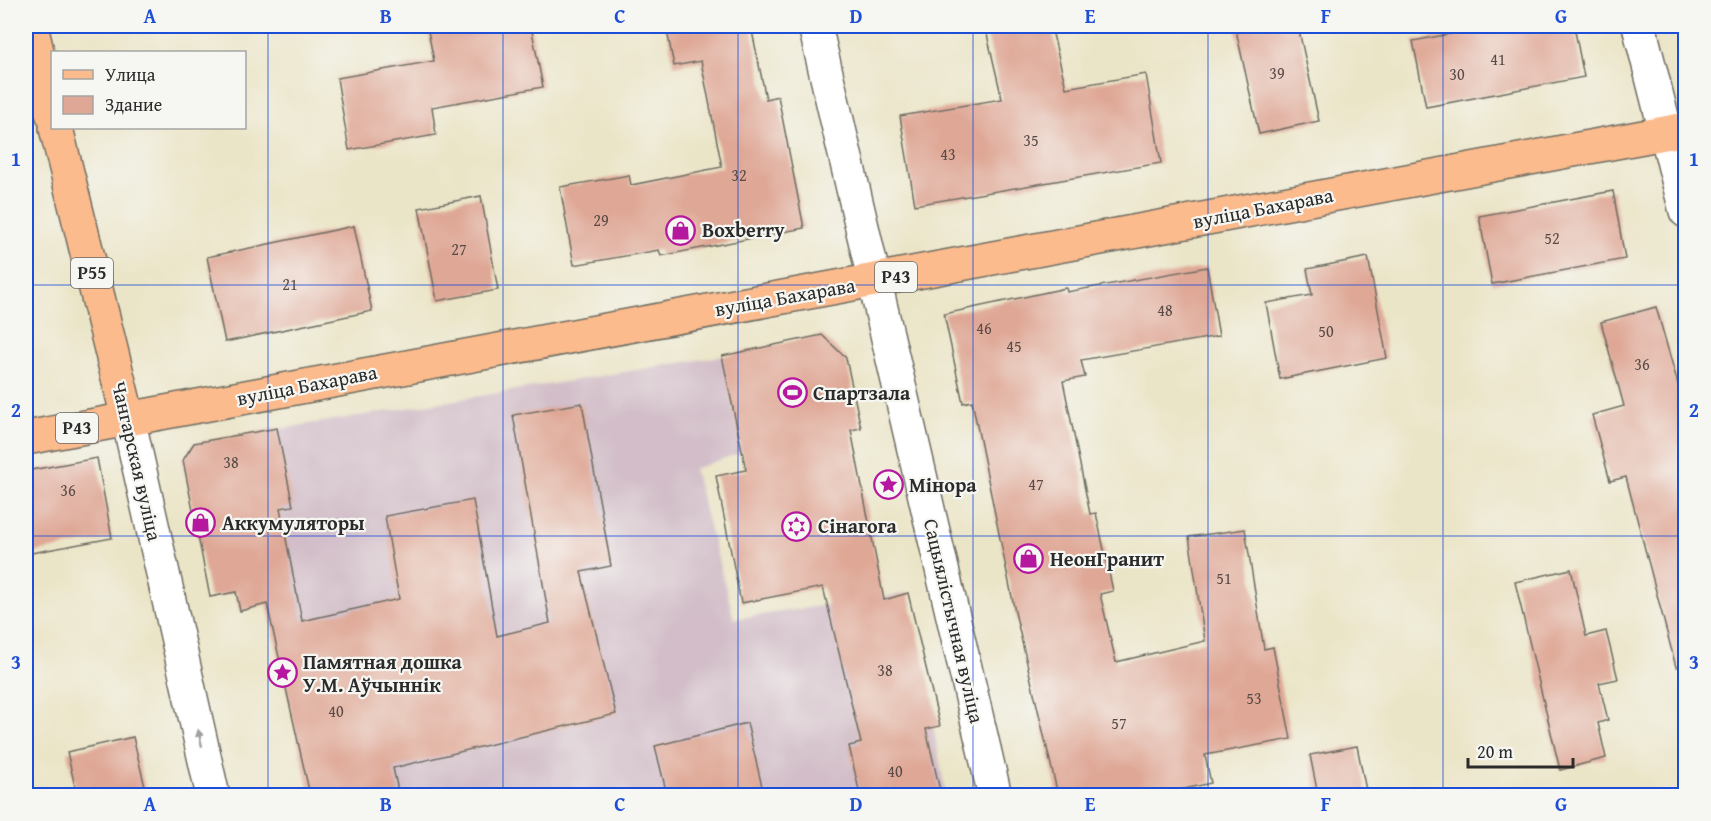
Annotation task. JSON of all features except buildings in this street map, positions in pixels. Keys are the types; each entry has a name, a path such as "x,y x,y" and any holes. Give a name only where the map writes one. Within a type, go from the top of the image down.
{"main road":[{"path":"31,26 51,109"},
{"name":"Чангарская вуліца","path":"56,129 128,418"},
{"name":"вуліца Бахарава","path":"26,438 1675,131"}],"street":[{"name":"Сацыялістычная вуліца","path":"815,26 995,795"},
{"path":"1639,26 1675,131 1686,212"},
{"name":"Чангарская вуліца","path":"128,418 213,795"}],"shaded area":[{"path":"722,356 742,452 694,469 734,619 908,593 946,795 310,795 268,604 240,611 236,592 210,597 183,460 194,443"}],"place":[{"name":"Boxberry","path":"681,230"},
{"name":"Спартзала","path":"792,393"},
{"name":"Мінора","path":"888,485"},
{"name":"Аккумуляторы","path":"201,523"},
{"name":"Сінагога","path":"797,526"},
{"name":"НеонГранит","path":"1029,559"},
{"name":"Памятная дошка У.М. Аўчыннік","path":"282,673"}]}
